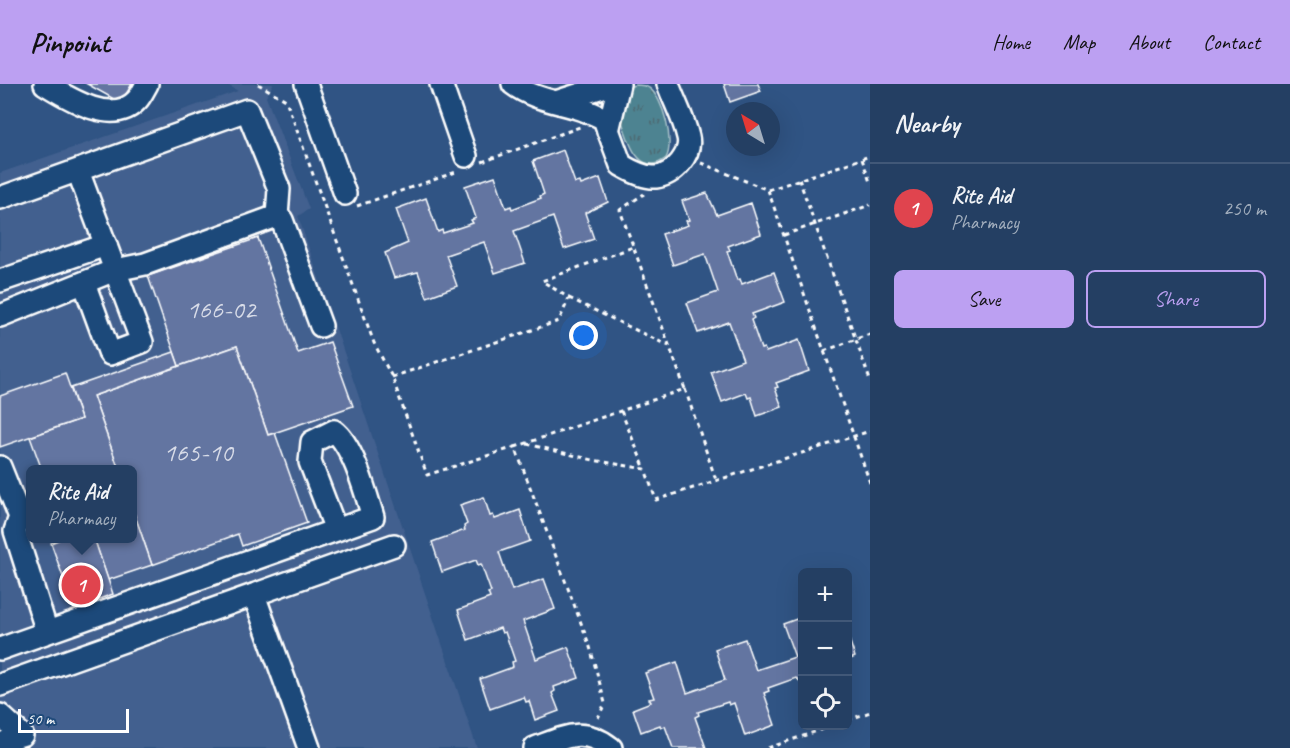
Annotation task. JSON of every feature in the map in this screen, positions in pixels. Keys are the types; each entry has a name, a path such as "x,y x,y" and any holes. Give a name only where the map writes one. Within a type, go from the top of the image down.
{"street":[{"path":"45,84 96,110 115,111 136,102 147,84"},
{"path":"306,84 345,194"},
{"path":"441,84 466,156"},
{"path":"513,84 524,93 592,111 604,119 621,165 636,173 656,177 671,172 686,155 689,138 668,84"},
{"path":"559,102 612,84"},
{"path":"608,130 619,84"},
{"path":"0,198 247,110 279,189 277,216"},
{"path":"78,171 142,342 110,354 84,283"},
{"path":"0,316 115,270 145,264 277,216"},
{"path":"277,216 282,220 321,326"},
{"path":"0,281 106,245"},
{"path":"0,467 20,517 15,531 47,632"},
{"path":"0,649 336,530"},
{"path":"0,685 394,545"},
{"path":"254,595 309,748"},
{"path":"0,715 12,740"},
{"path":"535,748 574,734 578,742 599,738 611,748"}],"path":[{"path":"258,84 286,100 374,342 392,377 427,475 684,389"},
{"path":"696,162 768,190 870,156"},
{"path":"862,159 870,182"},
{"path":"799,179 870,380"},
{"path":"768,190 870,483"},
{"path":"649,191 620,210 716,480"},
{"path":"784,235 870,205"},
{"path":"633,247 542,280 570,298 669,345"},
{"path":"392,377 559,321 570,298"},
{"path":"824,351 870,333"},
{"path":"621,411 656,500 870,431"},
{"path":"525,444 592,460 645,469"},
{"path":"515,447 590,647 605,703 598,718"},
{"path":"852,719 870,712"},
{"path":"768,748 820,730"}],"shaded area":[{"path":"226,84 273,84 266,97 309,209 298,216 477,748 0,748 0,173 238,91"}],"green space":[{"path":"646,86 654,93 666,121 668,151 666,158 655,164 646,163 633,150 618,108 628,87"}],"building":[{"path":"87,84 132,84 121,103"},
{"path":"724,84 758,84 761,91 730,102"},
{"path":"563,150 575,183 580,182 581,185 600,178 608,202 585,213 594,239 564,249 553,217 514,231 525,263 495,273 484,242 446,255 457,286 427,297 418,272 394,278 385,253 408,243 396,209 426,198 438,232 442,230 443,233 473,223 471,220 476,218 465,186 495,176 506,208 511,206 512,209 541,198 540,196 544,194 533,161"},
{"path":"707,193 717,215 751,203 761,234 728,246 730,250 727,251 737,280 740,279 742,284 774,272 785,302 752,314 754,318 751,320 761,349 764,348 766,352 799,340 809,371 776,383 778,387 775,388 782,407 757,416 751,397 748,398 746,393 722,402 711,372 743,360 729,322 698,333 687,303 718,292 705,254 673,265 662,234 688,225 686,221 689,220 682,201"},
{"path":"258,238 298,353 330,342 353,406 268,435 237,346 179,366 148,276"},
{"path":"237,346 268,435 275,433 307,523 242,546 238,534 152,565 137,522 137,465 117,465 93,396"},
{"path":"174,352 179,366 93,396 117,465 40,465 30,437 81,419 71,388"},
{"path":"65,373 81,419 0,447 0,396"},
{"path":"484,497 490,516 493,515 495,519 520,510 530,541 499,552 512,590 544,579 555,609 523,621 536,659 568,647 579,678 554,687 555,691 552,693 559,711 535,720 529,701 526,702 524,697 490,709 480,679 513,667 512,662 515,661 505,632 502,633 500,628 468,640 458,610 490,598 488,593 491,592 481,564 478,565 476,560 442,572 432,542 465,530 464,526 467,524 460,505"},
{"path":"137,522 152,565 108,580 96,543 137,543"},
{"path":"51,543 96,543 113,594 74,608"},
{"path":"798,618 798,680 796,678 768,688 769,691 764,693 775,725 745,736 734,703 729,705 728,702 698,712 699,715 695,717 706,748 673,748 665,726 661,728 660,725 641,732 633,709 651,702 649,699 654,698 645,673 677,662 687,693 725,680 715,649 745,639 756,670 795,657 783,624"}],"place":[{"name":"Rite Aid","path":"81,585"}]}
